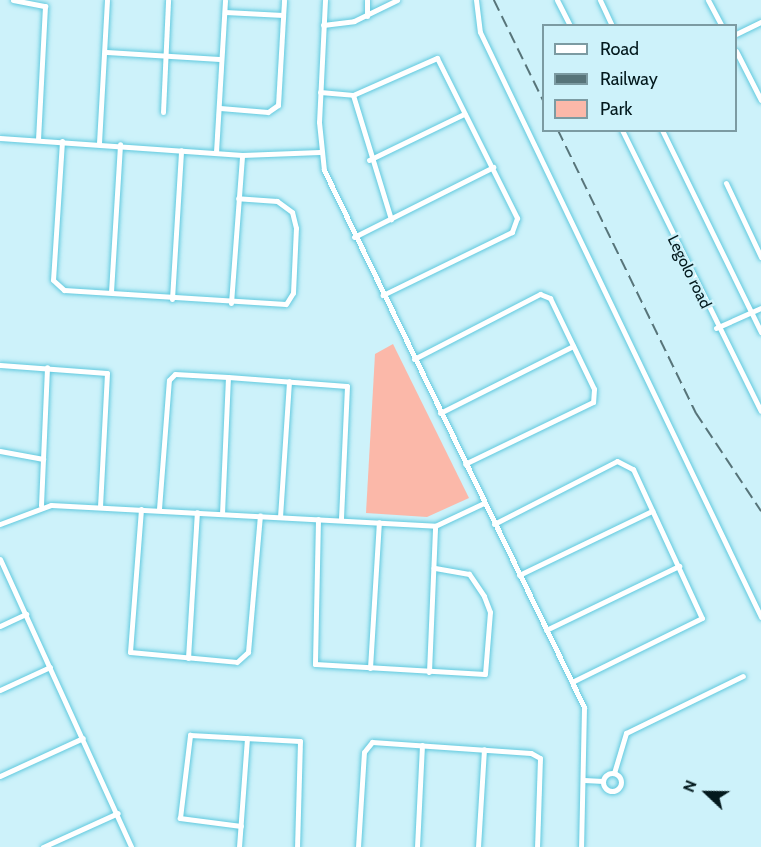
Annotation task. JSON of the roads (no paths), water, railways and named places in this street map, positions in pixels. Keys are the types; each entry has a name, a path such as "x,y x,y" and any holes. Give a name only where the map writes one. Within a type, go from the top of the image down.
{"street":[{"path":"13,0 45,6 38,140"},
{"path":"99,143 107,0"},
{"path":"163,112 168,0"},
{"path":"216,152 225,0"},
{"path":"220,108 276,108 284,0"},
{"path":"325,0 320,92 320,152 354,237 572,682 586,715 580,847"},
{"path":"366,16 367,0"},
{"path":"323,25 366,16 397,0"},
{"path":"476,0 480,32 761,617"},
{"path":"557,0 569,24"},
{"path":"708,0 721,24"},
{"path":"603,1 611,24"},
{"path":"225,12 283,15"},
{"path":"737,32 761,22"},
{"path":"105,52 221,59"},
{"path":"737,55 761,100"},
{"path":"320,92 353,95 437,58 517,218 512,232 383,295"},
{"path":"353,95 369,160 391,219"},
{"path":"369,160 464,114"},
{"name":"Legolo road","path":"623,132 716,328 761,411"},
{"path":"663,132 761,332"},
{"path":"0,138 120,144 242,155 320,152"},
{"path":"62,141 53,280 64,290 280,306 293,293 296,228 292,212 277,201 238,198"},
{"path":"111,292 120,144"},
{"path":"172,299 181,150"},
{"path":"231,303 242,155"},
{"path":"354,237 492,167"},
{"path":"726,183 761,257"},
{"path":"414,359 540,294 550,298 594,389 593,402 465,464"},
{"path":"716,328 761,308"},
{"path":"440,413 573,346"},
{"path":"0,365 99,368 109,376 100,507"},
{"path":"41,505 47,367"},
{"path":"159,509 169,380 175,374 228,377 341,384 348,389 341,520"},
{"path":"222,514 228,377"},
{"path":"280,517 289,381"},
{"path":"0,451 43,459"},
{"path":"494,524 617,461 633,469 701,610 695,626 572,682"},
{"path":"0,524 41,505 159,509 435,526 484,503"},
{"path":"141,509 129,648 139,656 237,662 247,656 260,516"},
{"path":"519,575 652,511"},
{"path":"188,658 197,512"},
{"path":"318,519 312,661 370,668 478,676 485,674 489,659 490,612 477,583 460,571 434,568"},
{"path":"370,668 379,522"},
{"path":"429,672 435,526"},
{"path":"0,559 118,813 131,847"},
{"path":"546,630 679,566"},
{"path":"0,626 26,614"},
{"path":"0,690 50,667"},
{"path":"584,780 603,781 614,773 626,733 743,676"},
{"path":"241,826 185,822 179,814 187,737 297,739 303,745 297,847"},
{"path":"0,776 83,738"},
{"path":"239,847 247,738"},
{"path":"358,847 366,744 484,748 540,758 537,847"},
{"path":"417,847 422,745"},
{"path":"478,847 484,748"},
{"path":"603,781 609,790 618,789 621,778 614,773"},
{"path":"43,847 118,813"}],"railway":[{"path":"494,0 542,98"},
{"path":"559,132 696,413 761,511"}]}
